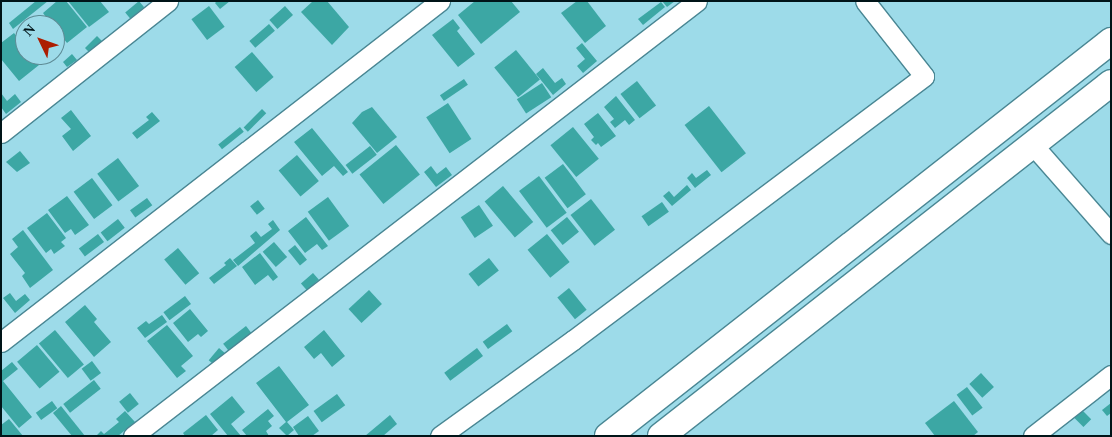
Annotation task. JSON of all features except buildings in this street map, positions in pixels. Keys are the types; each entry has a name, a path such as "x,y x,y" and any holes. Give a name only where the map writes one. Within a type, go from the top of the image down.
{"main road":[{"path":"608,436 1111,41"},
{"path":"660,436 1111,83"}],"street":[{"path":"1,133 168,1"},
{"path":"1,342 440,1"},
{"path":"133,436 697,1"},
{"path":"440,436 573,340 924,76 865,1"},
{"path":"1032,144 1111,234"},
{"path":"1033,436 1111,375"}]}
